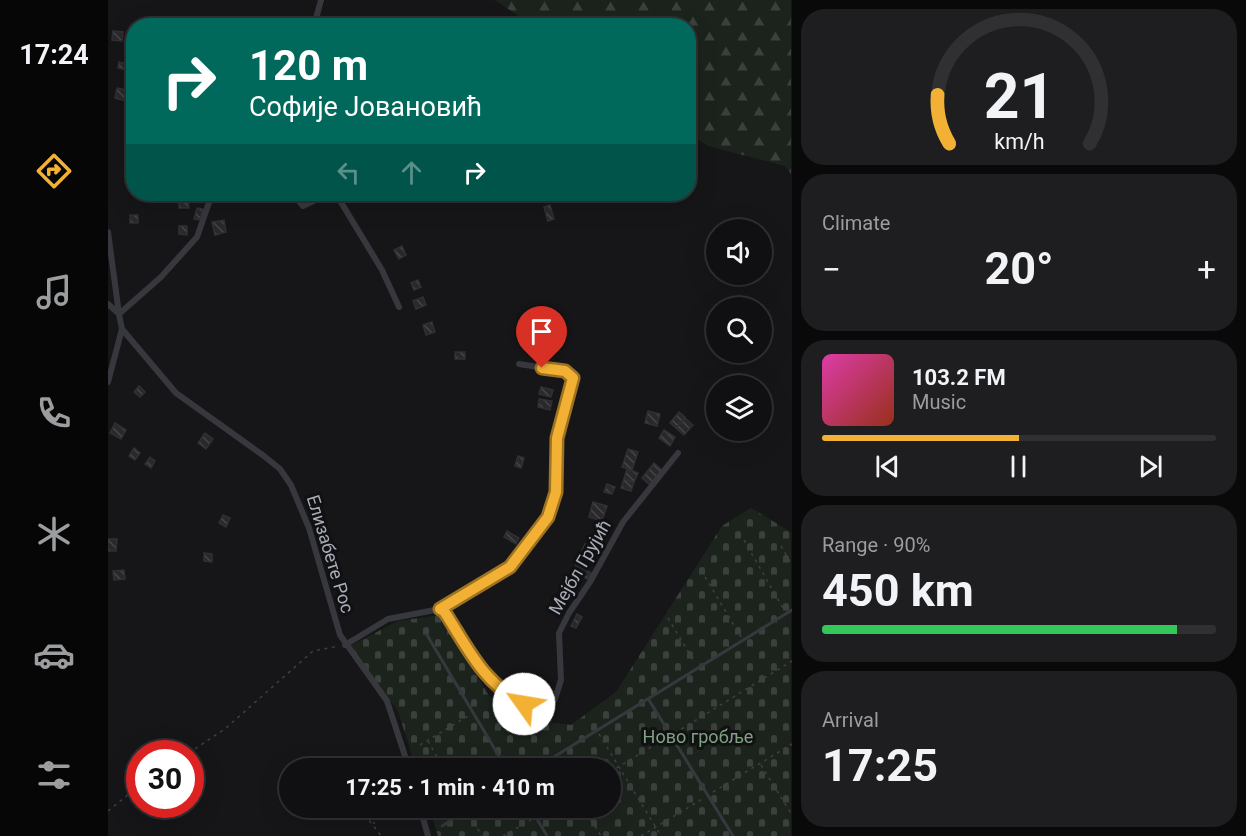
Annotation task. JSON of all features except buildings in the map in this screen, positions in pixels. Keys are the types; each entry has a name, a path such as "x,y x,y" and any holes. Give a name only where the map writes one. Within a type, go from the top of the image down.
{"street":[{"path":"316,18 321,0"},
{"path":"108,304 119,314 161,277 197,237 210,201"},
{"path":"299,201 303,206 307,206 316,201"},
{"path":"340,201 382,270 399,307"},
{"name":"Елизабете Рос","path":"108,232 122,329 176,393 264,456 280,469 291,485 309,528 345,645 387,701 406,758"},
{"path":"108,382 122,329"},
{"path":"345,645 388,619 440,609 510,567 548,517 556,492 557,438 573,375 565,371 519,364"},
{"name":"Мејбл Грујић","path":"440,609 444,611 466,650 484,674 505,694 524,704 547,706 555,699 561,680 559,633 569,613 591,582 623,522 678,453"},
{"path":"423,818 428,836"}],"lane":[{"path":"553,758 792,610"},
{"path":"427,635 500,758"},
{"path":"649,700 733,836"},
{"path":"442,826 454,818"},
{"path":"537,818 547,836"}],"path":[{"path":"744,540 786,613"},
{"path":"781,546 792,565"},
{"path":"705,577 743,640"},
{"path":"668,618 698,669"},
{"path":"204,743 226,729 313,651 345,645"},
{"path":"621,765 792,660"},
{"path":"420,745 473,713"},
{"path":"597,731 614,758"},
{"path":"427,740 437,758"},
{"path":"641,836 792,744"},
{"path":"760,763 792,815"},
{"path":"621,769 661,836"},
{"path":"108,811 126,796"},
{"path":"368,818 381,836"},
{"path":"374,818 374,824"},
{"path":"472,818 482,836"},
{"path":"503,836 534,818"},
{"path":"590,818 601,836"}],"green space":[{"path":"495,0 791,0 791,174 785,166 708,146 696,138 696,18 522,18"},
{"name":"Ново гробље","path":"751,508 791,532 791,836 438,836 432,818 621,818 621,758 413,758 398,711 350,646 398,621 441,615 489,696 526,719 571,725 616,692 722,526"}],"route":[{"path":"524,704 505,694 484,674 466,650 444,611 440,609 456,602 510,567 548,517 556,492 554,467 557,438 573,375 565,371 542,368"}]}
